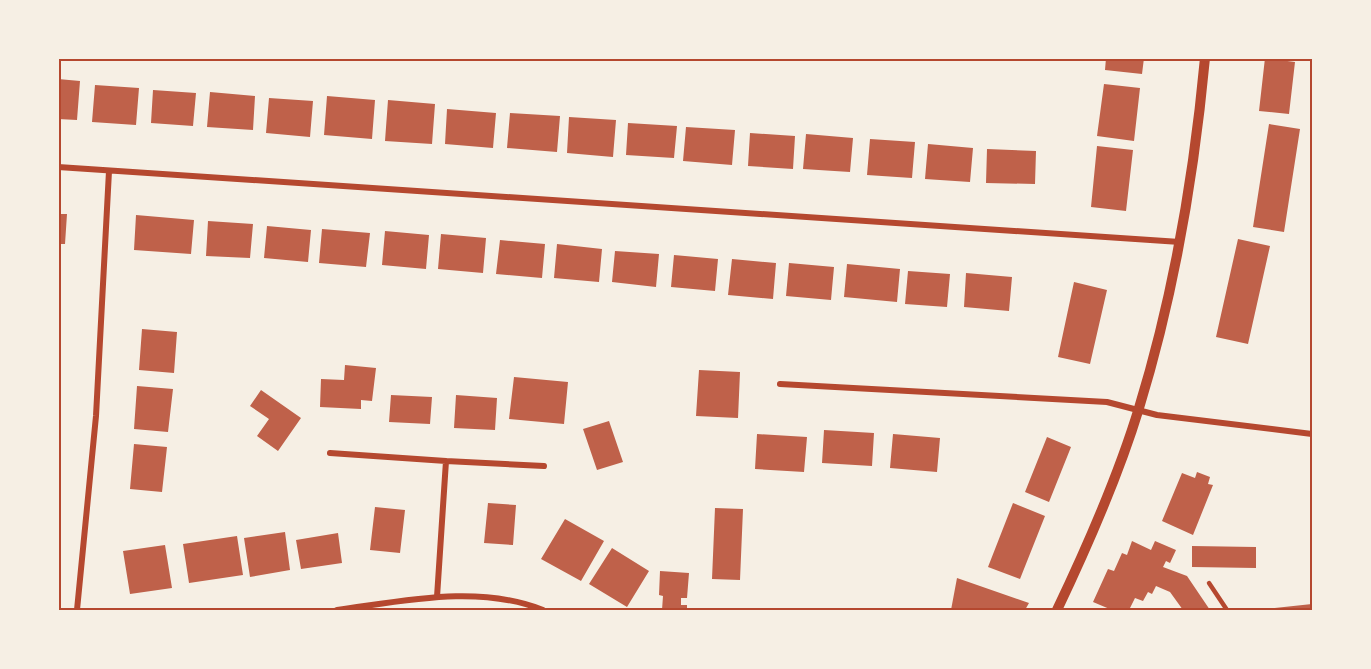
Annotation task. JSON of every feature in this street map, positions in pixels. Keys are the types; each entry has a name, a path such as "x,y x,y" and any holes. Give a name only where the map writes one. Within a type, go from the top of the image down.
{"street":[{"path":"1056,610 1095,525 1139,410 1163,325 1180,242 1205,58"},
{"path":"58,167 1180,242"},
{"path":"77,610 96,416 109,171"},
{"path":"780,384 1107,402 1157,415 1312,434"},
{"path":"330,453 544,466"},
{"path":"437,597 446,461"},
{"path":"338,610 437,597 506,600 543,610"}],"lane":[{"path":"1209,583 1227,610"}],"building":[{"path":"1106,58 1144,58 1142,74 1105,70"},
{"path":"1265,58 1295,62 1289,114 1259,111"},
{"path":"58,79 80,81 77,120 58,119"},
{"path":"1104,84 1140,88 1134,141 1097,136"},
{"path":"95,85 139,88 136,125 92,122"},
{"path":"153,90 196,93 193,126 151,123"},
{"path":"210,92 255,96 253,130 207,127"},
{"path":"327,96 375,100 372,139 324,135"},
{"path":"269,98 313,101 310,137 266,133"},
{"path":"388,100 435,104 432,144 385,141"},
{"path":"447,109 496,113 493,148 445,144"},
{"path":"510,113 560,116 557,152 507,148"},
{"path":"569,117 616,120 613,157 567,153"},
{"path":"628,123 677,126 674,158 626,155"},
{"path":"1269,124 1300,129 1284,232 1253,227"},
{"path":"686,127 735,130 732,165 683,161"},
{"path":"750,133 795,136 793,169 748,166"},
{"path":"806,134 853,138 850,172 803,169"},
{"path":"870,139 915,142 912,178 867,175"},
{"path":"928,144 973,148 970,182 925,179"},
{"path":"1097,146 1133,150 1126,211 1091,207"},
{"path":"987,149 1036,151 1035,184 986,183"},
{"path":"58,214 67,214 65,244 58,244"},
{"path":"136,215 194,220 191,254 134,250"},
{"path":"208,221 253,224 250,258 206,256"},
{"path":"267,226 311,230 308,262 264,258"},
{"path":"322,229 370,233 366,267 319,263"},
{"path":"385,231 429,235 426,269 382,265"},
{"path":"441,234 486,238 483,273 438,269"},
{"path":"1238,239 1270,246 1248,344 1216,337"},
{"path":"500,240 545,244 542,278 496,274"},
{"path":"557,244 602,249 599,282 554,278"},
{"path":"615,251 659,254 656,287 612,282"},
{"path":"674,255 718,259 715,291 671,287"},
{"path":"732,259 776,263 773,299 728,295"},
{"path":"789,263 834,267 831,300 786,296"},
{"path":"847,264 900,269 897,302 844,297"},
{"path":"908,271 950,274 947,307 905,304"},
{"path":"966,273 1012,277 1009,311 964,307"},
{"path":"1074,282 1107,290 1090,364 1058,357"},
{"path":"142,329 177,332 174,373 139,370"},
{"path":"345,365 376,368 372,401 361,400 361,409 320,407 321,379 344,380"},
{"path":"699,370 740,372 738,418 696,416"},
{"path":"514,377 568,382 564,424 509,419"},
{"path":"137,386 173,389 168,432 134,429"},
{"path":"261,390 301,418 278,451 257,436 269,419 250,406"},
{"path":"391,395 432,397 430,424 389,422"},
{"path":"456,395 497,398 495,430 454,428"},
{"path":"609,421 623,462 597,470 583,429"},
{"path":"824,430 874,433 872,466 822,463"},
{"path":"757,434 807,437 804,472 755,469"},
{"path":"893,434 940,438 937,472 890,468"},
{"path":"1047,437 1071,447 1049,502 1025,492"},
{"path":"134,444 167,447 162,492 130,489"},
{"path":"1197,472 1210,477 1208,484 1213,485 1193,535 1162,521 1182,473 1195,478"},
{"path":"488,503 516,505 513,545 484,543"},
{"path":"1013,503 1045,516 1020,579 988,567"},
{"path":"375,507 405,510 400,553 370,550"},
{"path":"715,508 743,509 740,580 712,579"},
{"path":"565,519 604,541 581,581 541,559"},
{"path":"285,532 290,570 250,577 244,538"},
{"path":"338,533 342,563 301,569 296,540"},
{"path":"237,536 243,575 189,583 183,544"},
{"path":"1132,541 1151,550 1155,541 1176,550 1170,563 1166,561 1163,567 1187,576 1210,610 1183,610 1170,592 1156,586 1152,594 1148,592 1143,601 1135,598 1129,610 1112,610 1093,602 1108,569 1114,571 1122,553 1127,555"},
{"path":"165,545 172,588 130,594 123,551"},
{"path":"1192,546 1256,547 1256,568 1192,567"},
{"path":"612,548 649,571 627,607 589,584"},
{"path":"660,571 689,573 687,598 681,598 681,605 687,605 687,610 662,610 663,596 659,595"},
{"path":"957,578 1029,603 1025,610 951,610"},
{"path":"1312,604 1312,610 1266,610 1266,609"}]}
